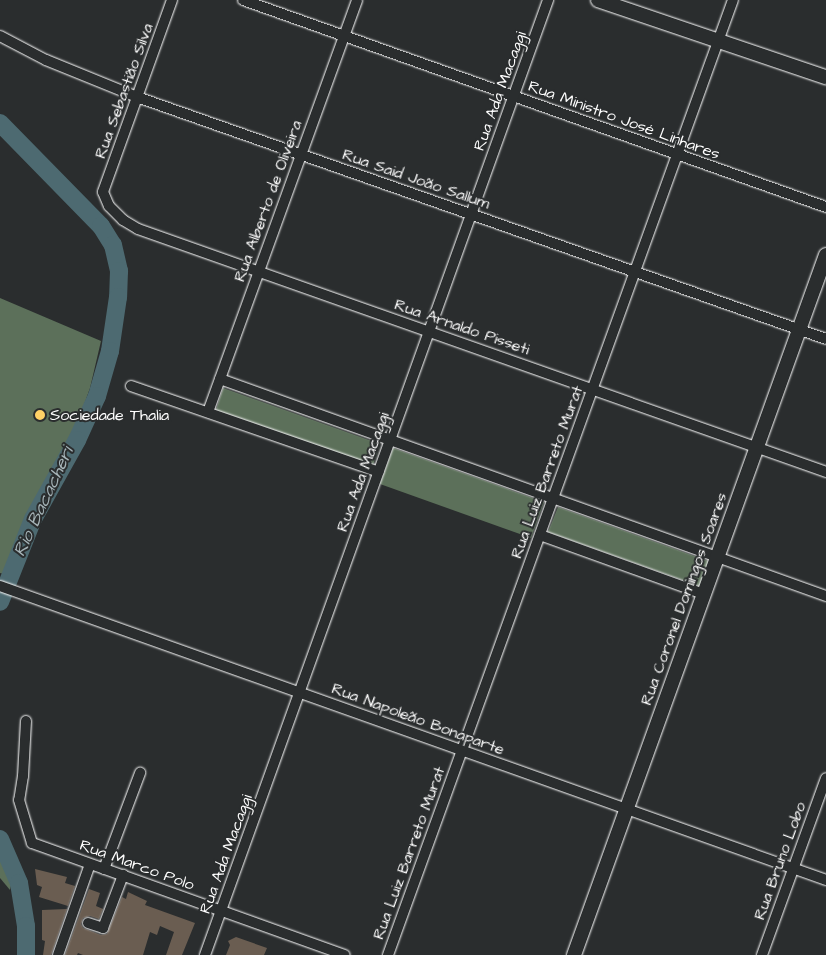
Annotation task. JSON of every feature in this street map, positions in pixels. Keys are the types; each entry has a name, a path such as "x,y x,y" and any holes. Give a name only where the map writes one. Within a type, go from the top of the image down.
{"street":[{"name":"Rua Sebastião Silva","path":"103,192 172,0"},
{"name":"Rua Ministro José Linhares","path":"243,0 826,207"},
{"name":"Rua Alberto de Oliveira","path":"208,412 357,0"},
{"name":"Rua Ada Macaggi","path":"206,955 548,0"},
{"path":"598,0 683,30 719,39 826,77"},
{"path":"621,0 683,22 719,39"},
{"name":"Rua Luiz Barreto Murat","path":"388,955 733,0"},
{"name":"Rua Said João Sallum","path":"0,36 46,60 138,97 826,339"},
{"name":"Rua Arnaldo Pisseti","path":"103,192 105,199 116,213 138,229 826,472"},
{"name":"Rua Coronel Domingos Soares","path":"574,955 826,255"},
{"path":"220,379 826,596"},
{"path":"131,386 379,472"},
{"path":"540,535 704,594"},
{"name":"Rua Napoleão Bonaparte","path":"0,586 826,880"},
{"name":"Rua Marco Polo","path":"26,722 23,776 19,800 32,843 345,955"},
{"path":"104,869 140,773"},
{"name":"Rua Bruno Lobo","path":"762,955 826,778"},
{"path":"58,955 90,864"},
{"path":"88,923 103,928 123,876"}],"green space":[{"name":"Sociedade Thalia","path":"0,298 101,341 90,388 71,441 40,490 4,574 0,573"},
{"path":"223,388 380,444 373,465 216,410"},
{"path":"393,448 544,502 531,538 380,484"},
{"path":"558,507 711,562 702,587 548,532"},
{"path":"0,846 13,876 10,890 0,878"}],"building":[{"path":"35,869 67,877 65,883 75,886 68,906 39,897 42,887 37,885"},
{"path":"89,889 100,893 96,906 103,909 99,919 90,916 83,918 81,924 83,928 101,935 107,934 122,897 126,899 128,892 147,901 145,905 195,923 182,955 166,955 174,932 160,926 157,935 150,932 143,955 83,955 78,953 77,955 65,955"},
{"path":"67,909 51,955 43,955 45,941 42,940 42,910"},
{"path":"236,937 267,948 264,955 226,955 230,945 228,941"}],"waterway":[{"name":"Rio Bacacheri","path":"0,123 101,226 113,245 119,271 118,297 110,351 97,396 77,440 33,519 0,602"},
{"name":"Rio Bacacheri","path":"0,839 19,883 26,926 26,955"}],"place":[{"name":"Sociedade Thalia","path":"40,415"}]}
